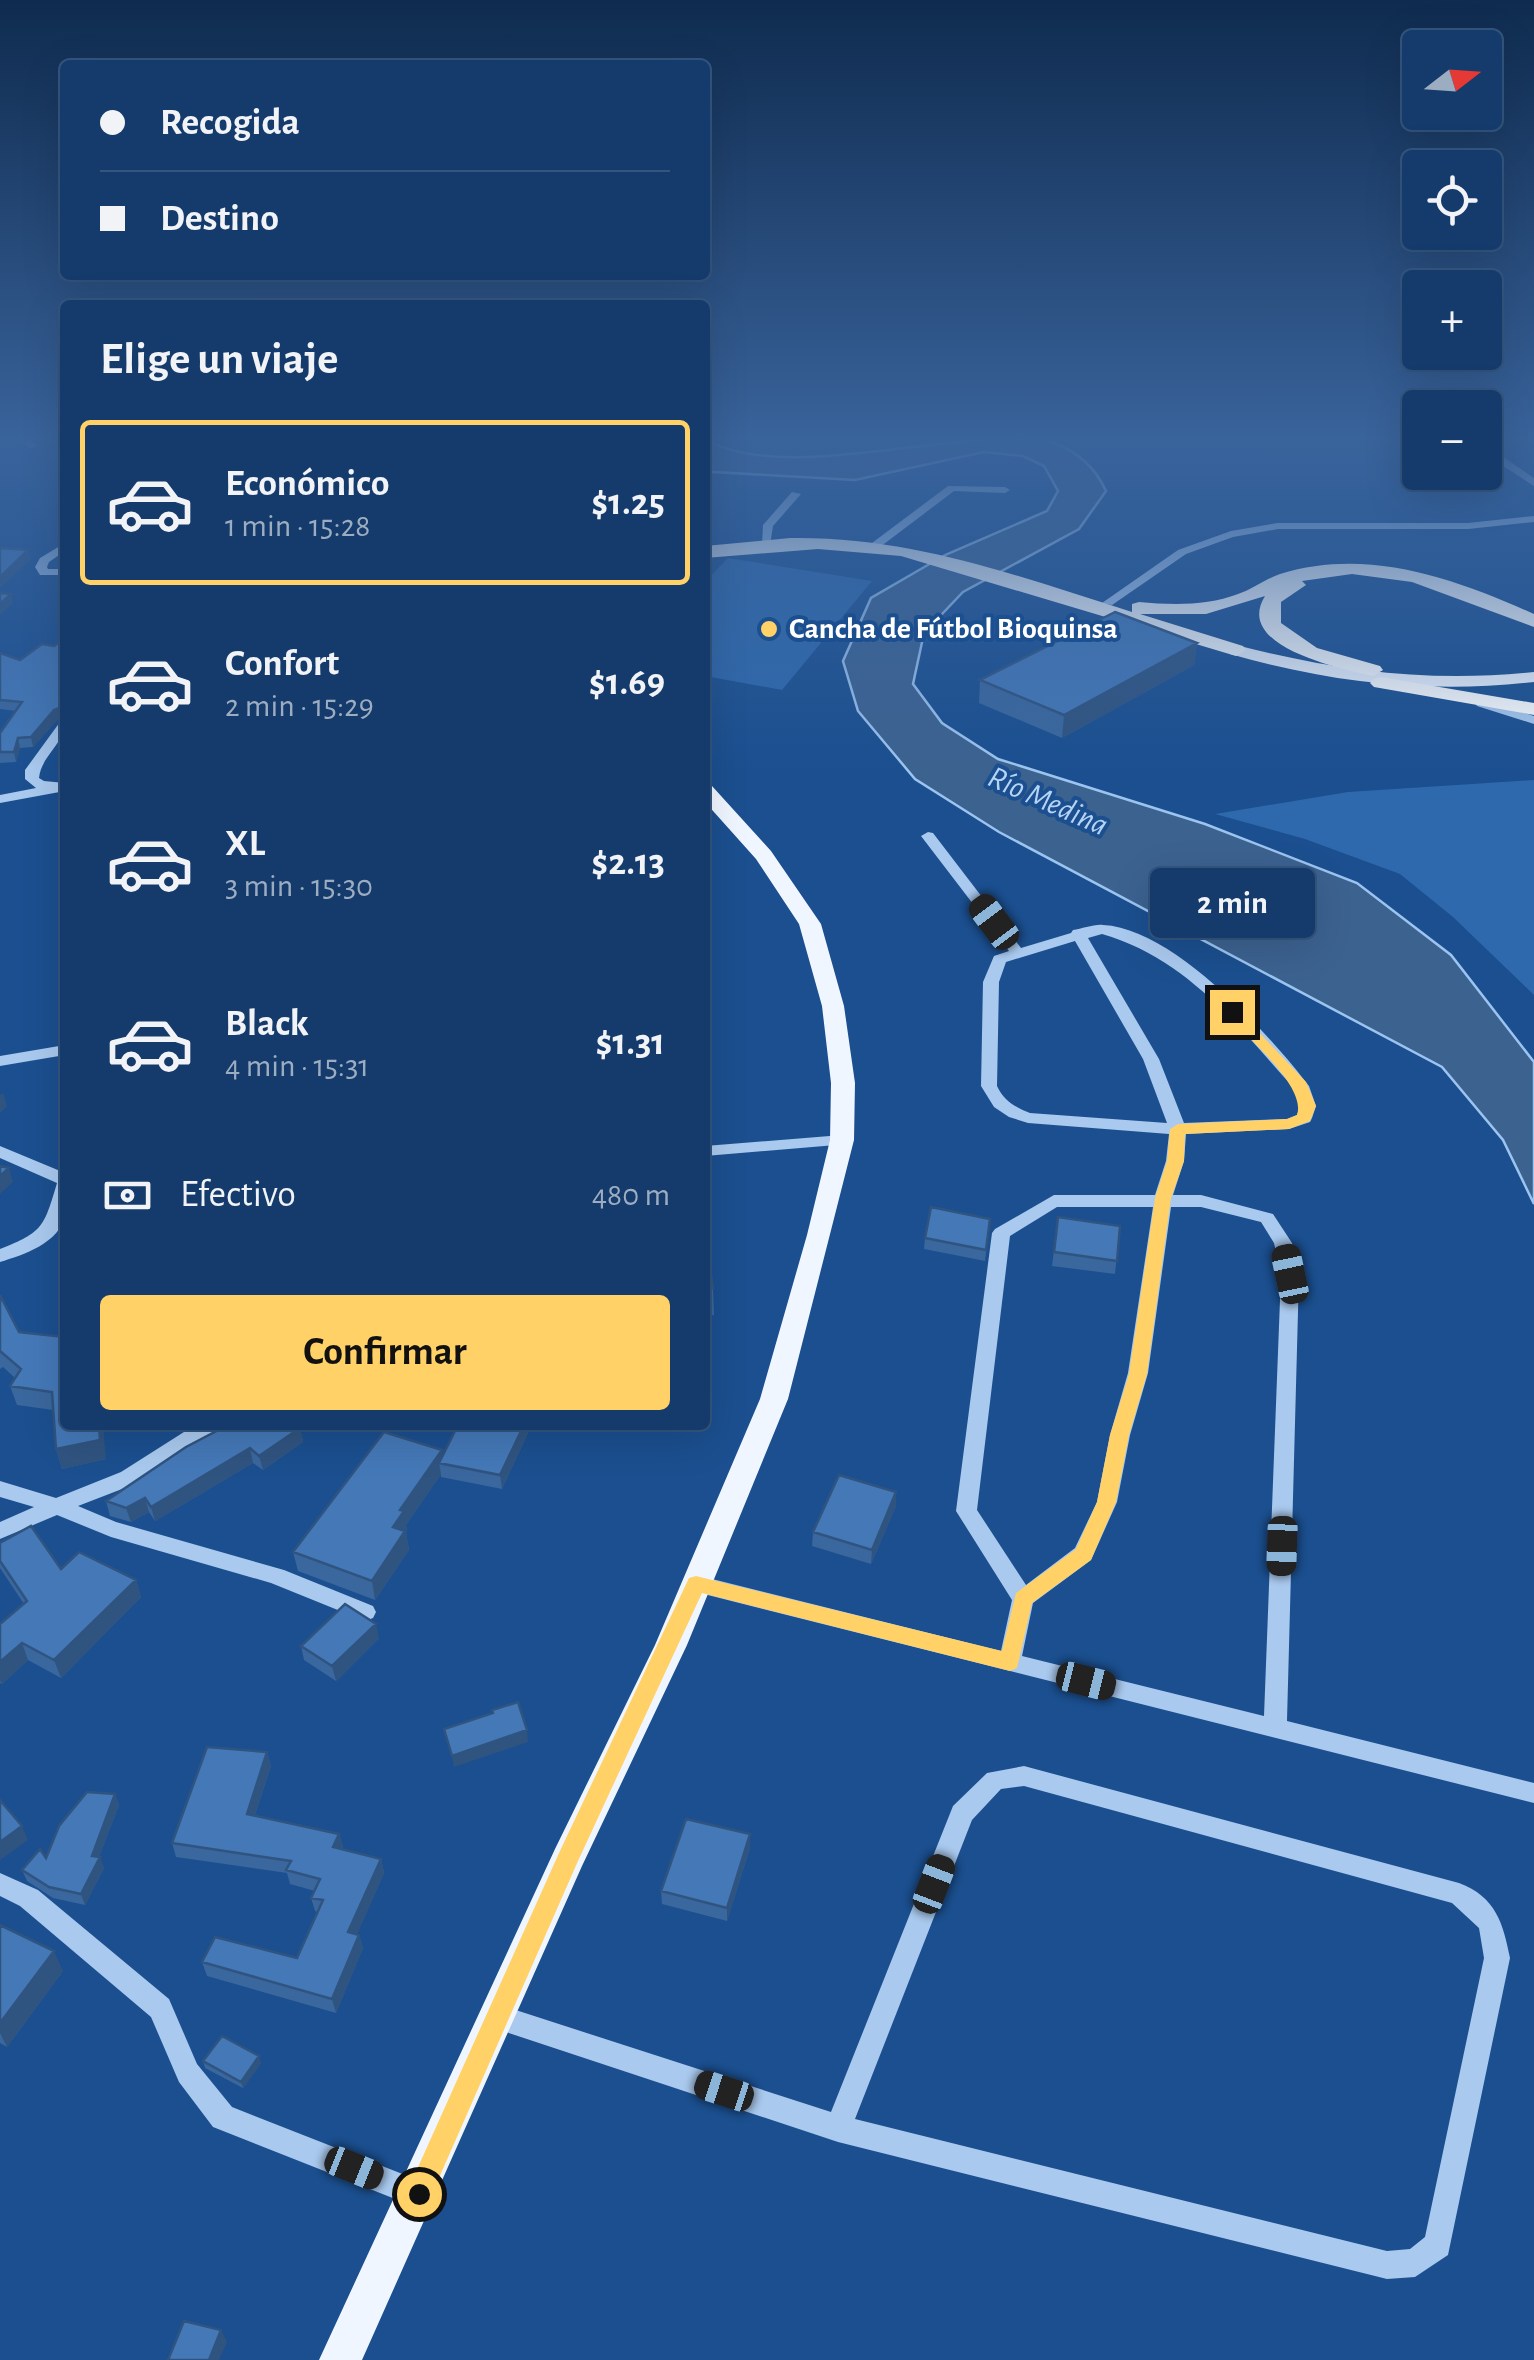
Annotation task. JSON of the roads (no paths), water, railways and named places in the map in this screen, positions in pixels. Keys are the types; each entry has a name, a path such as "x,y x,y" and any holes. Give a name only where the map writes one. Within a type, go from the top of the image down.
{"highway":[{"path":"896,549 1018,582 1236,650"},
{"path":"1040,589 1164,610 1210,607 1248,598 1284,579 1350,568 1422,576 1534,621"},
{"path":"1534,630 1452,595 1396,579 1336,576 1289,587 1274,597 1268,609 1271,622 1283,636 1332,661 1466,698 1534,709"}],"main road":[{"path":"1236,650 1316,672 1444,685 1534,677"},
{"path":"1377,676 1534,664"},
{"path":"340,2360 696,1584 774,1399 820,1236 842,1140 840,1040 810,924 764,854 710,795"}],"street":[{"path":"60,549 44,560 41,568 44,573 60,572"},
{"path":"1108,603 1190,549"},
{"path":"1466,698 1534,720"},
{"path":"60,733 32,770 32,779 40,786 60,788"},
{"path":"0,799 60,788"},
{"path":"928,836 1016,951"},
{"path":"1102,929 1130,934 1186,963 1301,1086 1308,1106 1304,1118 1289,1124 1178,1129 1028,1118 1006,1110 995,1100 989,1086 991,982 999,959 1016,951 1102,929"},
{"path":"1010,1662 1023,1598 1084,1554 1107,1502 1120,1435 1138,1374 1163,1198 1176,1161 1178,1129 1151,1059 1078,933"},
{"path":"0,1061 60,1051"},
{"path":"710,1151 842,1140"},
{"path":"0,1150 60,1180"},
{"path":"1023,1598 966,1511 1001,1234 1054,1201 1201,1201 1267,1218 1277,1228 1290,1274 1275,1728"},
{"path":"0,1256 51,1232 60,1208"},
{"path":"0,1531 128,1478 202,1430"},
{"path":"0,1489 57,1506 111,1529 276,1576 365,1612"},
{"path":"696,1584 1534,1793"},
{"path":"497,2017 838,2128 1387,2265 1415,2264 1438,2245 1497,1958 1490,1922 1459,1894 1024,1776 995,1780 962,1814 838,2128"},
{"path":"0,1884 29,1898 160,2008 188,2073 223,2116 419,2194"}],"water":[{"name":"Río Medina","path":"959,549 1042,549 963,592 924,633 913,684 942,723 998,759 1205,824 1357,883 1451,955 1534,1062 1534,1204 1503,1140 1442,1067 999,832 915,779 858,711 843,661 871,598"}],"place":[{"name":"Cancha de Fútbol Bioquinsa","path":"769,629"}]}
